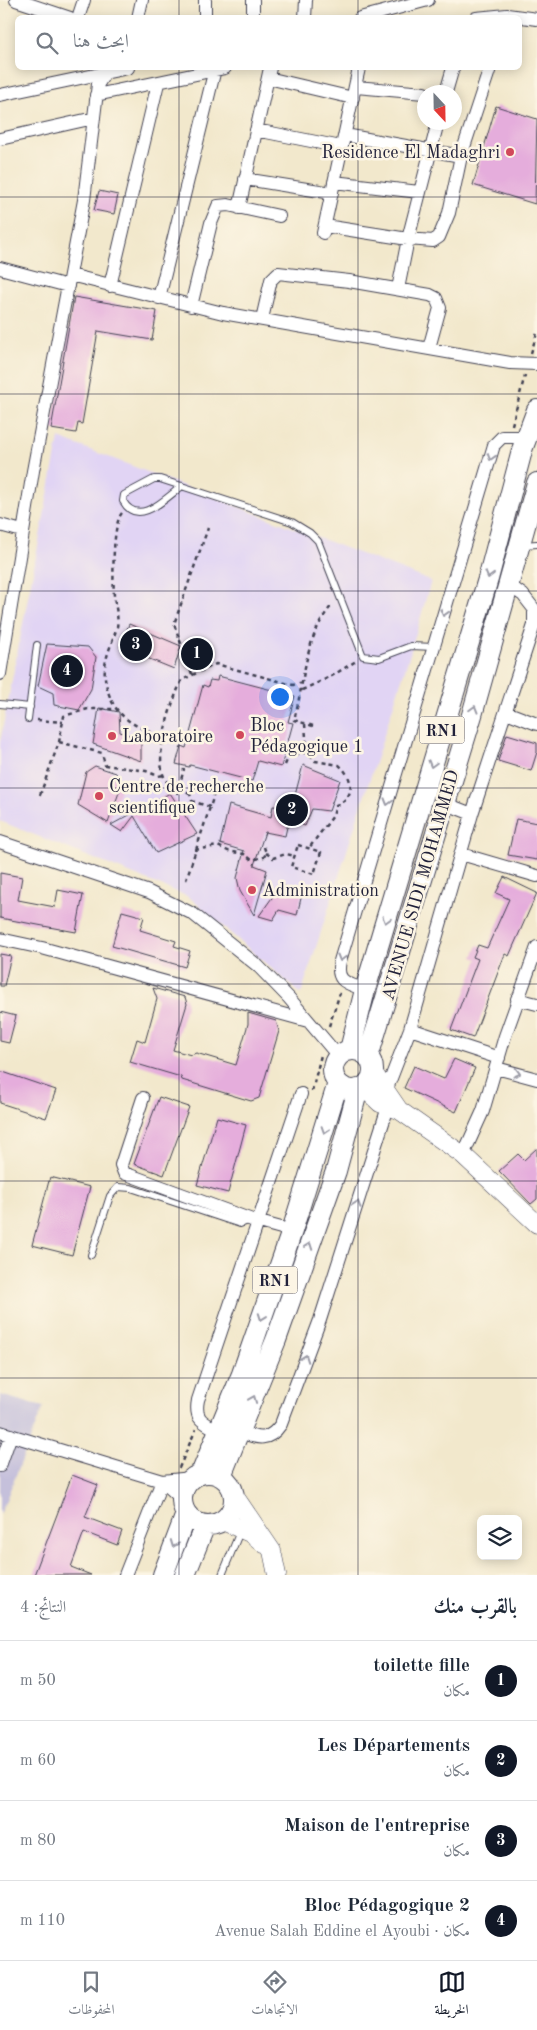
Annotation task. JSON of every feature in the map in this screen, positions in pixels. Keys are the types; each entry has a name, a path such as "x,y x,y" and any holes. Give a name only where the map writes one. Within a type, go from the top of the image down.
{"main road":[{"name":"AVENUE SIDI MOHAMMED","path":"221,1476 230,1432 338,1083 350,1089 359,1069 365,990 512,487 537,410"},
{"path":"512,487 535,493"},
{"name":"AVENUE SIDI MOHAMMED","path":"197,1476 230,1432 276,1340 336,1170 359,1069 444,803 509,585 528,545 535,493"},
{"path":"498,540 528,545"},
{"path":"185,1575 223,1525 232,1509 234,1495 230,1484 221,1476 213,1473 197,1476"},
{"name":"RN1","path":"163,1575 184,1506 184,1487 197,1476"},
{"path":"184,1506 194,1522 223,1525"}],"street":[{"path":"16,0 61,15"},
{"path":"79,15 84,0"},
{"path":"139,15 142,0"},
{"path":"205,0 205,15"},
{"path":"253,0 253,15"},
{"path":"305,15 306,0"},
{"path":"371,15 428,0"},
{"path":"522,18 537,19"},
{"path":"0,95 79,73 106,70"},
{"path":"0,670 22,531 84,200 96,95 98,84 106,70"},
{"path":"96,95 212,70"},
{"path":"159,298 219,70"},
{"path":"359,70 323,231 433,241 442,234 461,156 489,70"},
{"path":"448,85 452,70"},
{"path":"239,208 269,73 354,92 417,93"},
{"path":"110,286 158,83"},
{"path":"0,139 94,118"},
{"path":"256,130 430,150 461,156"},
{"path":"398,289 419,192 436,130"},
{"path":"245,179 419,192"},
{"path":"191,306 216,208 223,204 279,216"},
{"path":"0,268 69,281 110,286 191,306 262,319 510,363 537,364"},
{"path":"262,319 271,280 276,274 282,272 398,289 430,295 438,302 440,308 429,348"},
{"path":"365,990 344,981 338,972 338,966 494,445 502,437 527,437"},
{"path":"0,526 22,531"},
{"path":"301,1094 255,1221 196,1410 200,1420 230,1432 259,1439 267,1438 275,1433 281,1424 320,1320 391,1103 410,1028 472,814 536,613 523,595 509,585"},
{"path":"506,712 537,724"},
{"path":"444,803 472,814"},
{"path":"0,842 149,892 180,907 211,927 258,966 308,1021 359,1069 391,1103 463,1155 537,1224"},
{"path":"461,854 537,876"},
{"path":"0,939 133,972 308,1021"},
{"path":"463,1155 483,1111 517,999 537,947"},
{"path":"517,999 537,1004"},
{"path":"410,1028 537,1079"},
{"path":"143,1098 121,1164 124,1173 255,1221 292,1231"},
{"path":"0,1466 6,1433 162,1481 197,1476"},
{"path":"162,1481 184,1506"},
{"path":"125,1575 162,1481"},
{"path":"234,1495 272,1551 277,1575"},
{"path":"223,1525 252,1534 272,1551"}],"lane":[{"path":"182,486 151,510 133,512 128,510 123,502 124,495 154,479 165,479 292,522 310,533 321,547 364,656 379,658 411,646 434,647"},
{"path":"28,719 37,645"},
{"path":"0,704 30,707"},
{"path":"91,1255 110,1196 118,1187 131,1188 240,1224 255,1221"},
{"path":"222,1575 223,1525"}],"path":[{"path":"128,510 121,514 117,522 114,595 117,625 106,657 104,671 110,698 117,708 132,724 164,737"},
{"path":"192,674 174,624 208,528"},
{"path":"313,726 294,720 302,690 304,664 316,629 326,612 340,598"},
{"path":"302,690 330,677 364,656"},
{"path":"190,794 169,784 164,776 160,762 164,737 179,685 185,677 216,664 293,685 303,682"},
{"path":"40,796 59,742 64,716 74,712 97,708 117,708"},
{"path":"28,719 63,722"},
{"path":"305,724 307,752 314,761 339,765 351,780 351,791 347,798 336,804 333,816 309,848"},
{"path":"59,742 102,753 105,765 146,771 158,776 164,776"},
{"path":"285,765 289,756 295,753 307,752"},
{"path":"177,794 184,769"},
{"path":"186,880 216,792 224,787 242,789"},
{"path":"190,794 197,788 216,792"},
{"path":"190,794 192,801 210,808"},
{"path":"263,844 266,854 273,858 286,854 295,856"},
{"path":"298,845 321,852 314,874 291,867 295,856 298,845"},
{"path":"195,850 218,846 228,851 244,854 252,860 264,857 266,854"}],"shaded area":[{"path":"59,438 431,581 410,654 301,994 189,897 0,821 0,742"},
{"path":"0,1395 43,1407 0,1515"}],"building":[{"name":"Residence El Madaghri","path":"496,106 537,119 535,204 473,185"},
{"path":"99,191 118,195 114,214 94,210"},
{"path":"74,297 157,311 152,340 98,331 82,424 78,423 76,433 51,429"},
{"path":"129,624 181,646 174,669 120,647"},
{"path":"47,644 88,647 96,657 91,689 79,710 54,705 53,693 38,686"},
{"path":"192,647 207,652 202,664 187,657"},
{"name":"Bloc Pédagogique 1","path":"218,676 295,696 288,722 293,723 281,767 258,761 252,781 190,765 189,767 176,764 181,746 186,748 203,685 208,687 210,680 217,681"},
{"name":"Laboratoire","path":"99,708 119,712 120,732 141,739 141,761 93,744"},
{"path":"507,734 537,743 537,752 531,771 498,761"},
{"path":"303,765 340,780 329,811 312,809 305,826 296,822 287,827 285,836 265,832 254,865 267,870 254,915 240,891 237,878 244,851 220,844 229,805 271,817 273,806 283,807 286,799 294,799"},
{"name":"Centre de recherche scientifique","path":"95,766 116,773 121,787 108,823 78,805 86,772"},
{"path":"170,793 197,834 156,853 134,816 122,832 111,825"},
{"path":"516,819 537,823 537,860 508,855"},
{"path":"0,873 22,877 18,900 55,907 58,890 83,895 76,932 0,918"},
{"path":"504,877 537,893 509,956 505,954 473,1038 451,1030 478,959 473,957 478,945 487,948 509,899 496,893"},
{"path":"281,885 302,894 297,915 279,910 273,920 259,916"},
{"path":"122,911 144,917 140,930 176,941 174,946 190,951 185,967 112,946"},
{"path":"0,954 11,956 4,986 0,986"},
{"path":"153,988 185,997 187,1004 173,1050 191,1055 196,1053 236,1065 248,1024 248,1013 276,1021 279,1031 259,1098 251,1101 130,1062 137,1039 145,1042 157,999"},
{"path":"0,1012 16,1016 9,1043 0,1041"},
{"path":"454,1059 475,1068 456,1112 404,1088 414,1066 444,1079"},
{"path":"0,1071 56,1090 46,1118 0,1103"},
{"path":"159,1097 189,1107 164,1175 134,1164"},
{"path":"217,1117 246,1125 228,1193 197,1185"},
{"path":"537,1148 537,1199 531,1204 499,1171 518,1154 524,1160"},
{"path":"50,1177 90,1187 72,1255 32,1245"},
{"path":"72,1475 98,1485 85,1517 122,1531 117,1545 84,1532 71,1567 91,1575 34,1575"}],"place":[{"name":"Residence El Madaghri","path":"510,152"},
{"name":"Maison de l'entreprise","path":"136,645"},
{"name":"toilette fille","path":"197,654"},
{"name":"Bloc Pédagogique 2","path":"67,671"},
{"name":"Bloc Pédagogique 1","path":"240,735"},
{"name":"Laboratoire","path":"112,736"},
{"name":"Centre de recherche scientifique","path":"99,796"},
{"name":"Les Départements","path":"292,810"},
{"name":"Administration","path":"252,890"}]}
